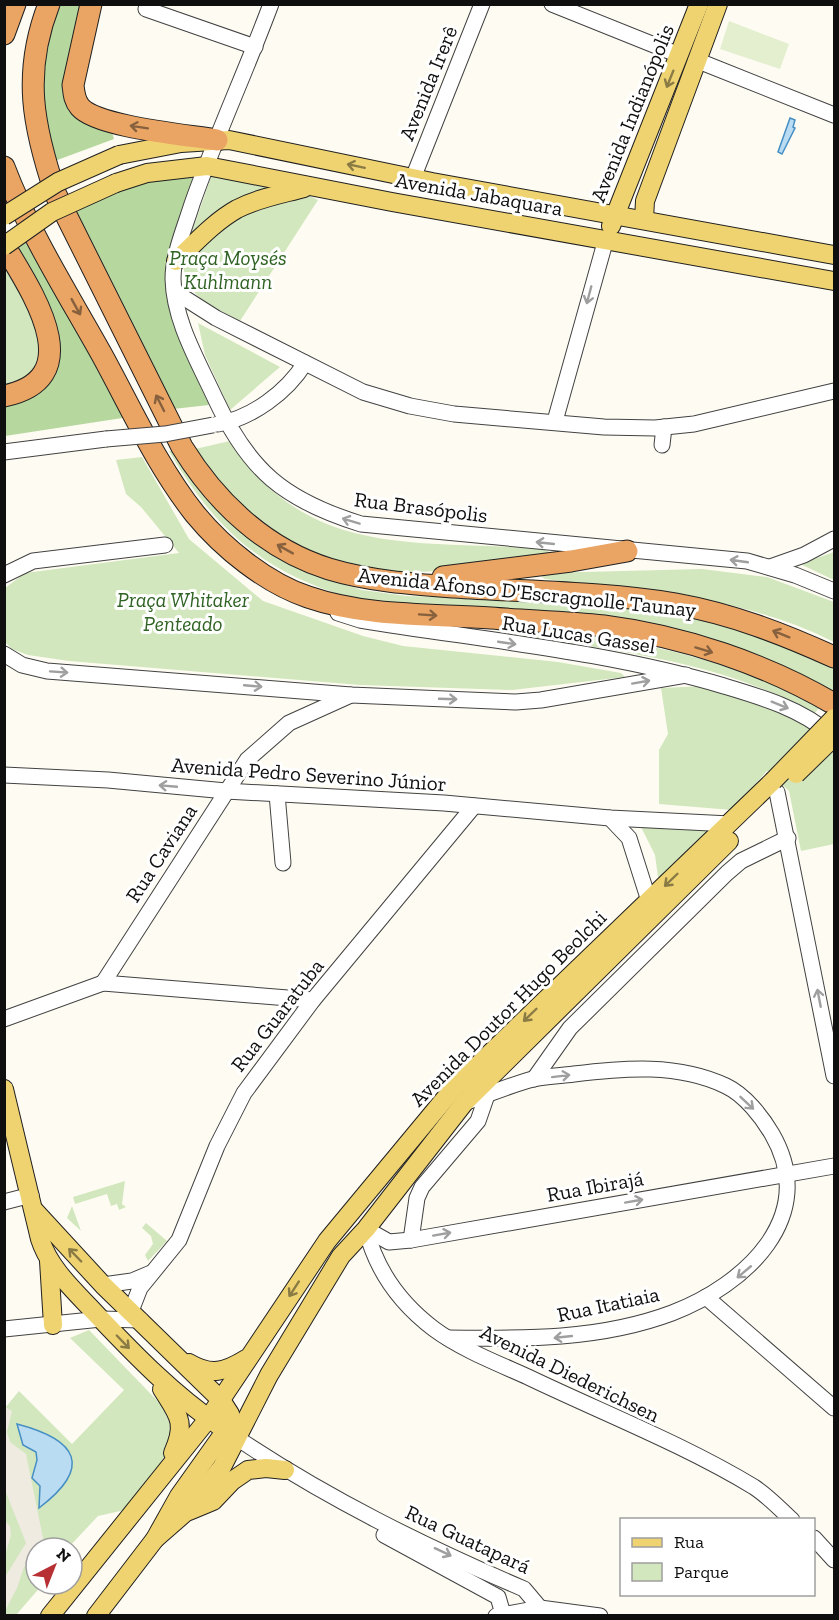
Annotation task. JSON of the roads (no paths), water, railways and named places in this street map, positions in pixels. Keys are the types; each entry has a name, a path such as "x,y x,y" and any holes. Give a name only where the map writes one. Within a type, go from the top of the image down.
{"highway":[{"path":"4,34 15,4"},
{"name":"Avenida Afonso D'Escragnolle Taunay","path":"49,4 39,31 34,55 34,118 41,151 57,195 182,447 198,473 220,500 248,526 285,550 327,568 366,578 605,596 675,604 736,618 779,633 834,657"},
{"path":"91,4 73,85 74,98 80,108 92,116 111,122 217,140"},
{"name":"Avenida Afonso D'Escragnolle Taunay","path":"4,167 27,215 155,451 195,513 214,534 254,567 292,590 309,597 369,610 560,623 626,630 673,640 740,661 815,692 834,704"},
{"path":"4,245 45,319 50,351 48,365 30,387 4,396"},
{"path":"400,582 571,561 627,551"}],"main road":[{"name":"Avenida Indianópolis","path":"644,219 645,201 688,58 699,4"},
{"name":"Avenida Indianópolis","path":"606,239 688,58 718,4"},
{"name":"Avenida Jabaquara","path":"4,216 57,182 119,155 181,142 217,140 834,255"},
{"name":"Avenida Jabaquara","path":"4,245 52,212 117,183 147,173 207,166 392,202 834,281"},
{"path":"392,202 407,190 413,178"},
{"path":"176,261 219,221 236,210 257,200 309,186"},
{"path":"806,276 827,274 834,270"},
{"name":"Avenida Doutor Hugo Beolchi","path":"232,1434 341,1256 366,1229 464,1103 610,959 778,786 834,718"},
{"name":"Avenida Doutor Hugo Beolchi","path":"168,1466 208,1419 311,1261 453,1089 730,824 834,738"},
{"path":"610,959 647,919 649,901"},
{"path":"5,1095 48,1259 53,1325"},
{"path":"366,1229 364,1213 395,1158"},
{"path":"32,1202 103,1285 178,1356 221,1400 230,1414 232,1434 222,1467 187,1511 155,1539"},
{"path":"48,1259 150,1370 179,1416 182,1426 181,1436 168,1466 50,1616"},
{"path":"178,1356 202,1370 212,1372 223,1371 250,1356"},
{"name":"Rua Guatapará","path":"150,1370 189,1405 232,1434"},
{"path":"96,1616 155,1539 179,1496 232,1434"},
{"path":"187,1511 213,1501 232,1481 248,1470 266,1467 285,1470"}],"street":[{"name":"Rua Brasópolis","path":"271,4 182,233 176,261 175,292 185,333 220,424 261,472 292,495 327,513 361,524 627,551 702,556 770,567 834,591"},
{"name":"Avenida Irerê","path":"413,178 482,4"},
{"path":"552,4 581,10 688,58 834,115"},
{"path":"146,9 255,47"},
{"path":"555,421 606,239"},
{"path":"175,292 216,318 363,392 410,406 454,414 604,427 664,427 734,416 834,391"},
{"path":"4,452 165,434 220,424 244,415 273,397 289,384 305,363"},
{"path":"662,446 664,427"},
{"path":"770,567 804,555 834,539"},
{"path":"4,574 33,561 165,545"},
{"name":"Rua Lucas Gassel","path":"309,597 360,621 595,656 686,675 775,703 801,714 834,738"},
{"path":"4,654 22,665 46,671 351,695 516,702 542,700 686,675"},
{"name":"Rua Caviana","path":"103,983 247,760 269,738 290,723 351,695"},
{"name":"Avenida Pedro Severino Júnior","path":"4,775 108,780 226,791 474,806 610,818 730,824"},
{"path":"778,786 834,1076"},
{"path":"277,794 283,863"},
{"name":"Rua Guaratuba","path":"136,1316 140,1288 179,1240 232,1112 313,1000 474,806"},
{"path":"610,818 629,838 649,901"},
{"path":"534,1079 570,1028 727,873 741,861 788,838"},
{"path":"4,1019 103,983 313,1000"},
{"name":"Avenida Doutor Hugo Beolchi","path":"554,1012 570,1028"},
{"name":"Rua Itatiaia","path":"448,1338 537,1339 590,1334 672,1313 706,1297 750,1268 768,1244 781,1220 787,1200 787,1174 779,1146 766,1122 728,1087 713,1081 676,1070 639,1069 534,1079 464,1103"},
{"path":"411,1240 417,1198 422,1187 478,1121 487,1095"},
{"name":"Rua Ibirajá","path":"366,1229 389,1242 411,1240 834,1166"},
{"path":"4,1202 32,1202"},
{"name":"Avenida Diederichsen","path":"366,1229 381,1268 400,1297 448,1338 703,1460 755,1488 790,1518"},
{"path":"103,1285 132,1281 151,1273"},
{"path":"706,1297 834,1408"},
{"path":"4,1329 136,1316"},
{"name":"Rua Guatapará","path":"232,1434 285,1470 370,1519 524,1589 540,1608"},
{"name":"Rua Guatapará","path":"370,1519 380,1533 498,1597 500,1615"},
{"path":"815,1540 834,1560"},
{"path":"500,1615 540,1608 600,1616"}],"water":[{"path":"790,118 795,120 793,127 795,128 782,154 778,152"},
{"path":"17,1424 54,1438 65,1447 71,1457 72,1468 67,1480 39,1508 40,1486 32,1478 37,1460 36,1452 23,1445"}],"railway":[{"path":"769,780 834,713"}],"park label":[{"name":"Praça Moysés Kuhlmann","path":"228,269"},
{"name":"Praça Whitaker Penteado","path":"183,611"}]}
